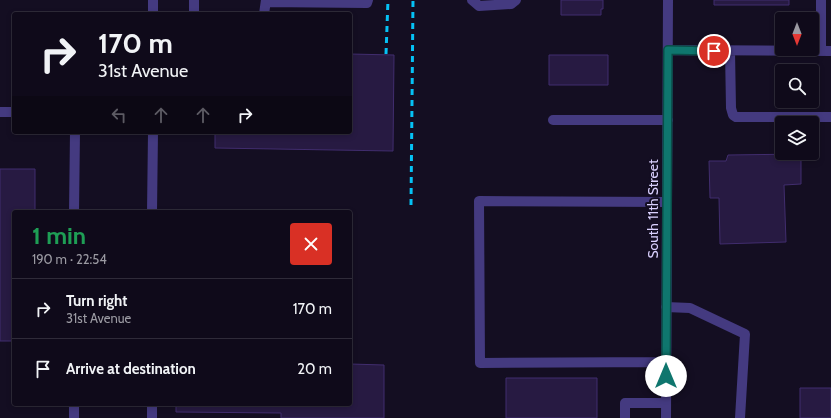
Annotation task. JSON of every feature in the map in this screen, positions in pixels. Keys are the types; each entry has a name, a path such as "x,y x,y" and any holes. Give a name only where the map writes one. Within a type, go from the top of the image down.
{"street":[{"path":"153,0 153,12"},
{"path":"194,0 194,12"},
{"path":"264,12 266,1 367,3 368,0"},
{"path":"472,0 479,6 511,4 516,0"},
{"name":"South 11th Street","path":"666,418 668,0"},
{"path":"668,50 826,51 821,0"},
{"path":"730,51 731,108 733,115 736,118 831,117"},
{"path":"0,112 12,112"},
{"path":"553,120 668,120"},
{"path":"74,210 75,134"},
{"path":"152,210 153,134"},
{"path":"666,362 480,363 479,201 667,202"},
{"path":"666,307 690,308 745,334 740,418"},
{"path":"625,418 625,403 666,403"},
{"path":"74,406 74,418"},
{"path":"152,406 152,418"}],"building":[{"path":"561,0 603,0 603,9 601,9 601,15 561,15"},
{"path":"714,0 789,0 789,5 714,5"},
{"path":"352,54 394,55 393,151 215,148 215,134 352,134"},
{"path":"549,55 608,55 608,85 549,85"},
{"path":"775,154 775,160 801,160 801,184 784,185 786,242 720,244 719,198 710,198 709,161 726,161 728,155"},
{"path":"0,169 35,169 35,210 12,210 12,341 0,341"},
{"path":"352,364 384,365 384,418 281,418 281,413 176,412 176,406 352,406"},
{"path":"506,378 597,378 597,418 506,418"},
{"path":"800,388 831,388 831,418 800,418"}],"railway":[{"path":"386,54 388,0"},
{"path":"411,205 413,0"}],"route":[{"path":"666,376 668,50 714,51"}]}
